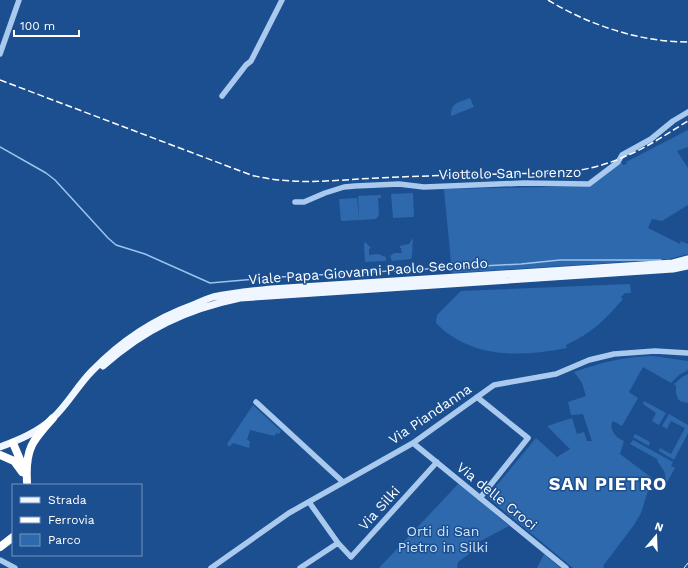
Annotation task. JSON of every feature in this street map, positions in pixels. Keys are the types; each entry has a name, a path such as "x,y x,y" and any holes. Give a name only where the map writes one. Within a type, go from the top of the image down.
{"highway":[{"path":"27,483 26,464 28,453 35,439 53,418"},
{"path":"13,443 24,467 27,483"},
{"path":"0,455 18,465 27,483"},
{"path":"2,545 12,538"}],"main road":[{"name":"Viale Papa Giovanni Paolo Secondo","path":"0,447 13,443 32,433 53,418 91,372 115,348 134,334 153,322 212,298 240,292 271,289 587,270 673,263 688,259"},
{"name":"Viale Papa Giovanni Paolo Secondo","path":"79,388 113,357 131,343 160,325 183,314 214,304 240,298 660,270 688,266"}],"street":[{"path":"0,43 16,0"},
{"path":"0,54 19,0"},
{"path":"222,96 251,61 282,0"},
{"name":"Viottolo San Lorenzo","path":"295,202 304,202 344,187 355,186 400,184 424,187 524,183 589,184 600,177 610,166 618,162 622,155 651,139 673,121 688,112"},
{"name":"Via Piandanna","path":"211,568 308,502 413,443 494,385 556,374 589,360 614,354 655,351 688,353"},
{"path":"477,397 528,438 480,498"},
{"path":"256,402 343,482"},
{"name":"Via delle Croci","path":"413,443 566,568"},
{"name":"Via Silki","path":"308,502 338,543 351,557 437,462"},
{"path":"300,568 338,543"},
{"path":"0,562 8,568"},
{"path":"0,562 15,568"}],"green space":[{"path":"470,98 474,107 451,116 451,111 454,105"},
{"path":"688,130 688,147 677,151 688,168 688,205 662,221 652,219 648,228 680,244 681,241 688,244 688,254 669,259 452,273 444,189 589,186 610,166 621,162 623,165 627,164 626,162"},
{"path":"413,193 414,217 393,218 391,194"},
{"path":"381,195 381,198 378,198 379,215 376,219 359,220 358,196"},
{"path":"357,198 359,220 341,221 339,199"},
{"path":"413,238 411,259 392,261 390,256 394,253 402,253 400,246 409,244"},
{"path":"365,242 371,248 369,249 369,255 378,254 386,257 386,261 365,262"},
{"path":"630,284 631,293 625,293 621,297 623,299 604,320 591,331 566,345 567,348 515,354 481,349 450,335 436,323 437,315 461,291"},
{"path":"653,356 688,361 688,370 679,375 671,383 643,367 629,392 638,398 622,426 613,421 611,427 618,438 624,441 620,454 652,478 641,513 634,525 603,566 604,568 573,568 487,497 536,438 557,457 570,449 547,426 572,418 577,434 584,432 587,441 592,441 583,414 571,415 568,402 586,396 582,383 574,372 594,365 613,361"},
{"path":"688,374 688,403 678,399 676,386 674,384"},
{"path":"644,401 666,413 659,425 652,421 656,413 643,404"},
{"path":"253,405 281,431 279,434 276,433 275,436 250,430 247,440 250,441 249,448 233,443 229,447 227,444"},
{"path":"669,414 688,425 688,433 674,460 659,451 660,448 671,454 685,428 671,421 667,429 662,426"},
{"path":"635,434 650,442 649,446 633,437"},
{"path":"633,440 673,462 671,466 675,468 662,491 665,480 664,471 657,459 630,444"},
{"name":"Orti di San Pietro in Silki","path":"459,483 509,526 469,547 470,553 458,562 457,568 379,568"},
{"path":"544,554 560,568 537,568"}],"waterway":[{"path":"0,147 46,173 55,180 116,245 145,254 210,283 280,277 521,264 560,260 661,260"}],"tram line":[{"path":"684,568 688,563"}],"railway":[{"path":"548,0 580,17 615,30 652,39 688,42"},
{"path":"0,80 251,175 299,181 558,173 575,171 592,168 618,160 658,140 688,121"}],"district":[{"name":"SAN PIETRO","path":"608,484"}]}
